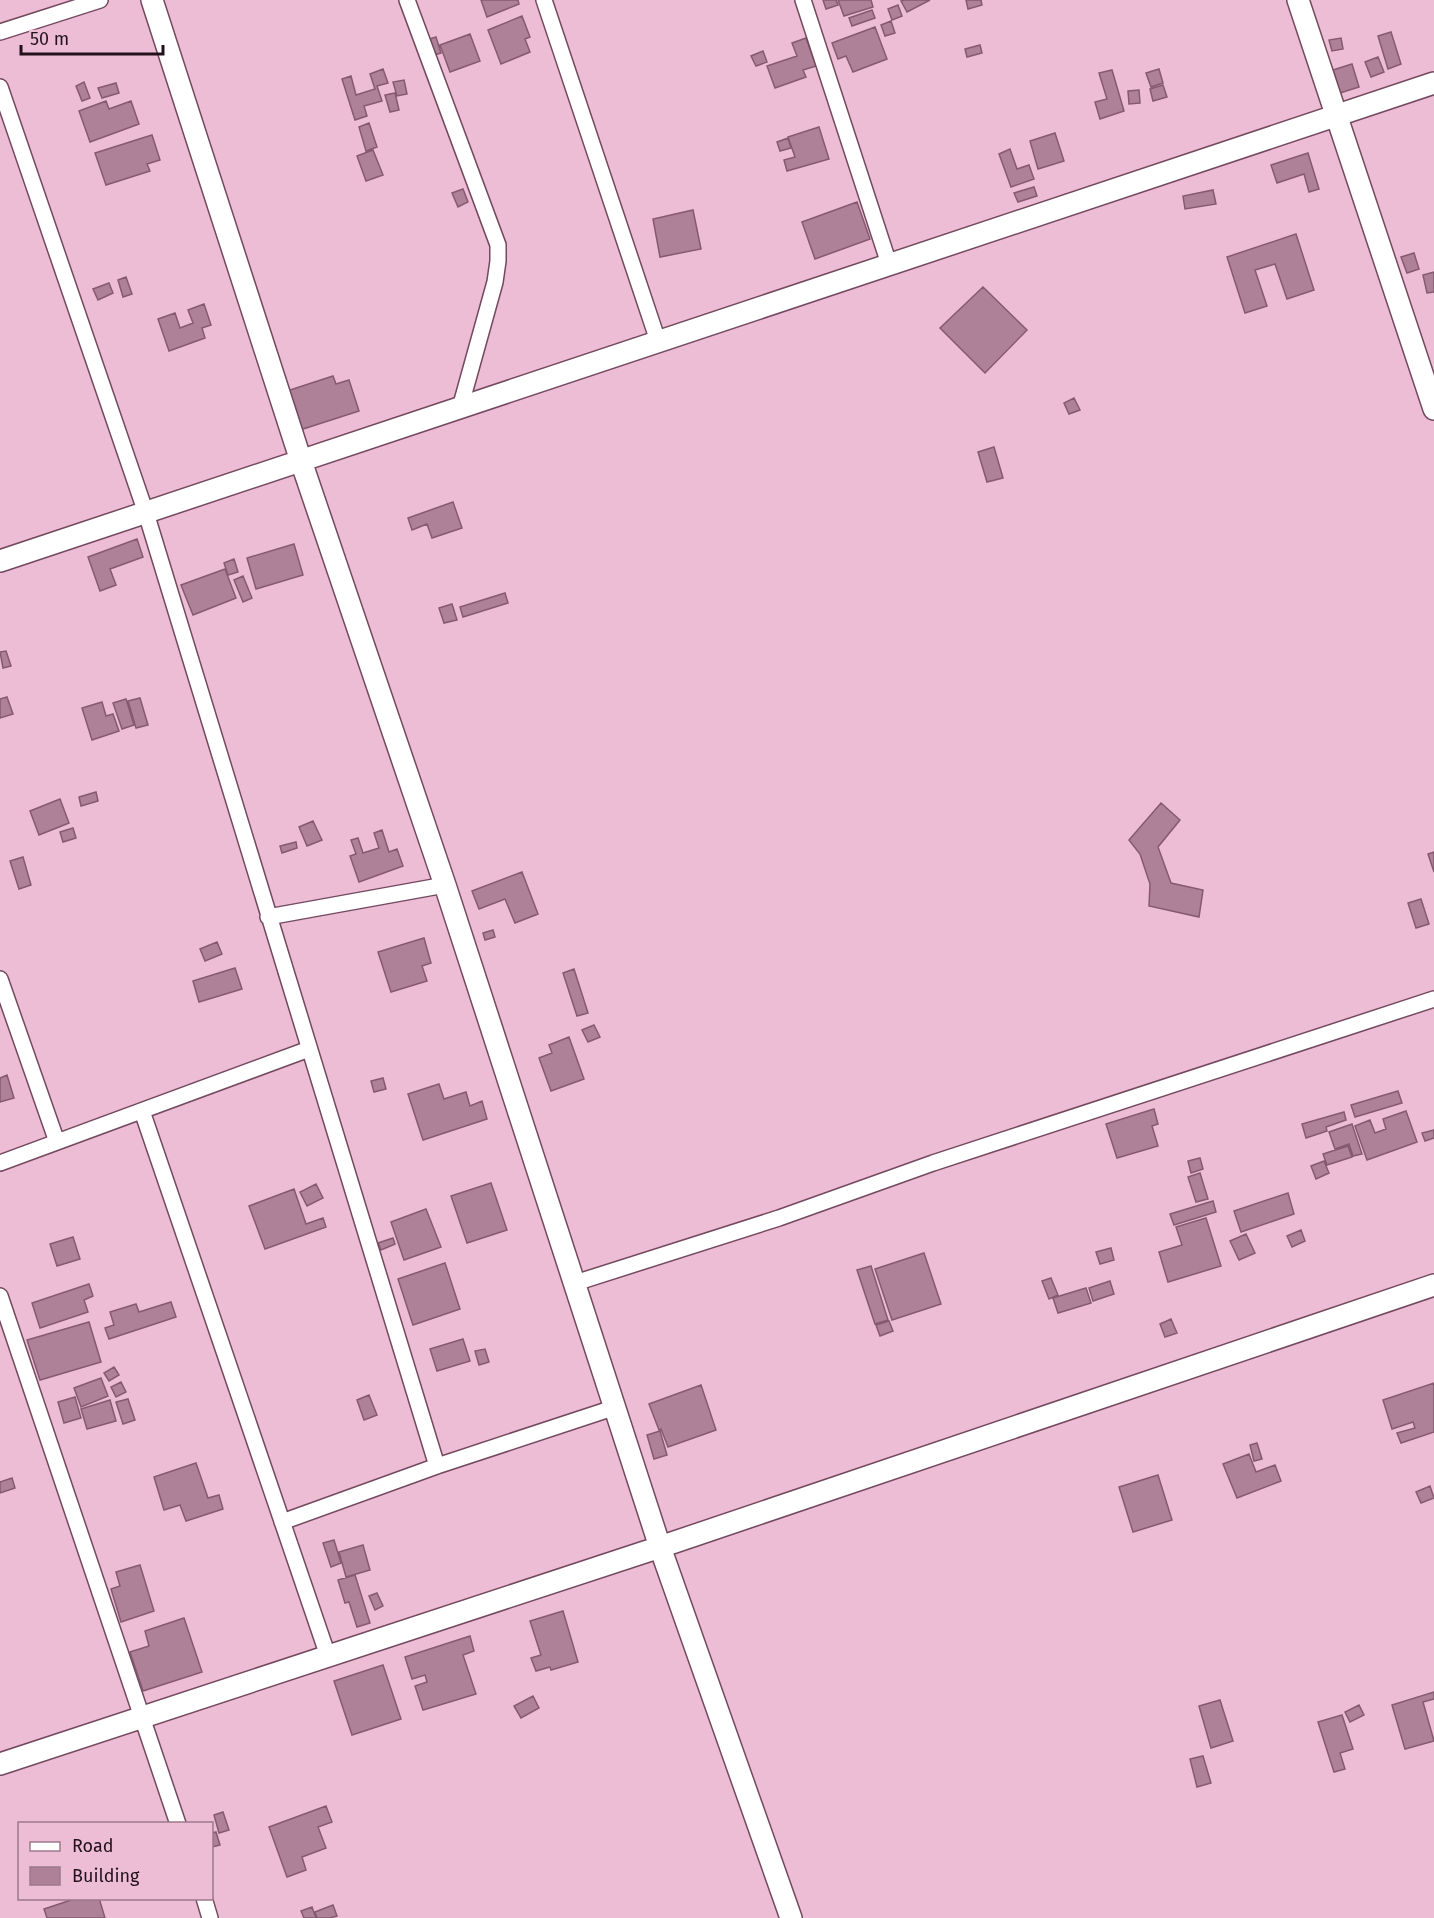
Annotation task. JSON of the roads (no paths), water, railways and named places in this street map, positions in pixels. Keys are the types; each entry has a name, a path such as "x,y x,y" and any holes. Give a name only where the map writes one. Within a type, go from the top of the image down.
{"street":[{"path":"0,32 100,0"},
{"path":"152,0 301,461 445,885 660,1547 791,1918"},
{"path":"406,0 498,245 495,282 460,408"},
{"path":"544,0 658,341"},
{"path":"802,0 889,264"},
{"path":"1298,0 1434,409"},
{"path":"0,561 1434,82"},
{"path":"0,87 146,513 437,1466"},
{"path":"268,917 445,885"},
{"path":"0,979 57,1142"},
{"path":"575,1283 779,1218 933,1163 1434,999"},
{"path":"0,1163 309,1049"},
{"path":"142,1111 328,1656"},
{"path":"0,1764 660,1547 1434,1285"},
{"path":"0,1296 177,1822"},
{"path":"282,1522 437,1466 616,1407"},
{"path":"204,1900 210,1918"}]}
